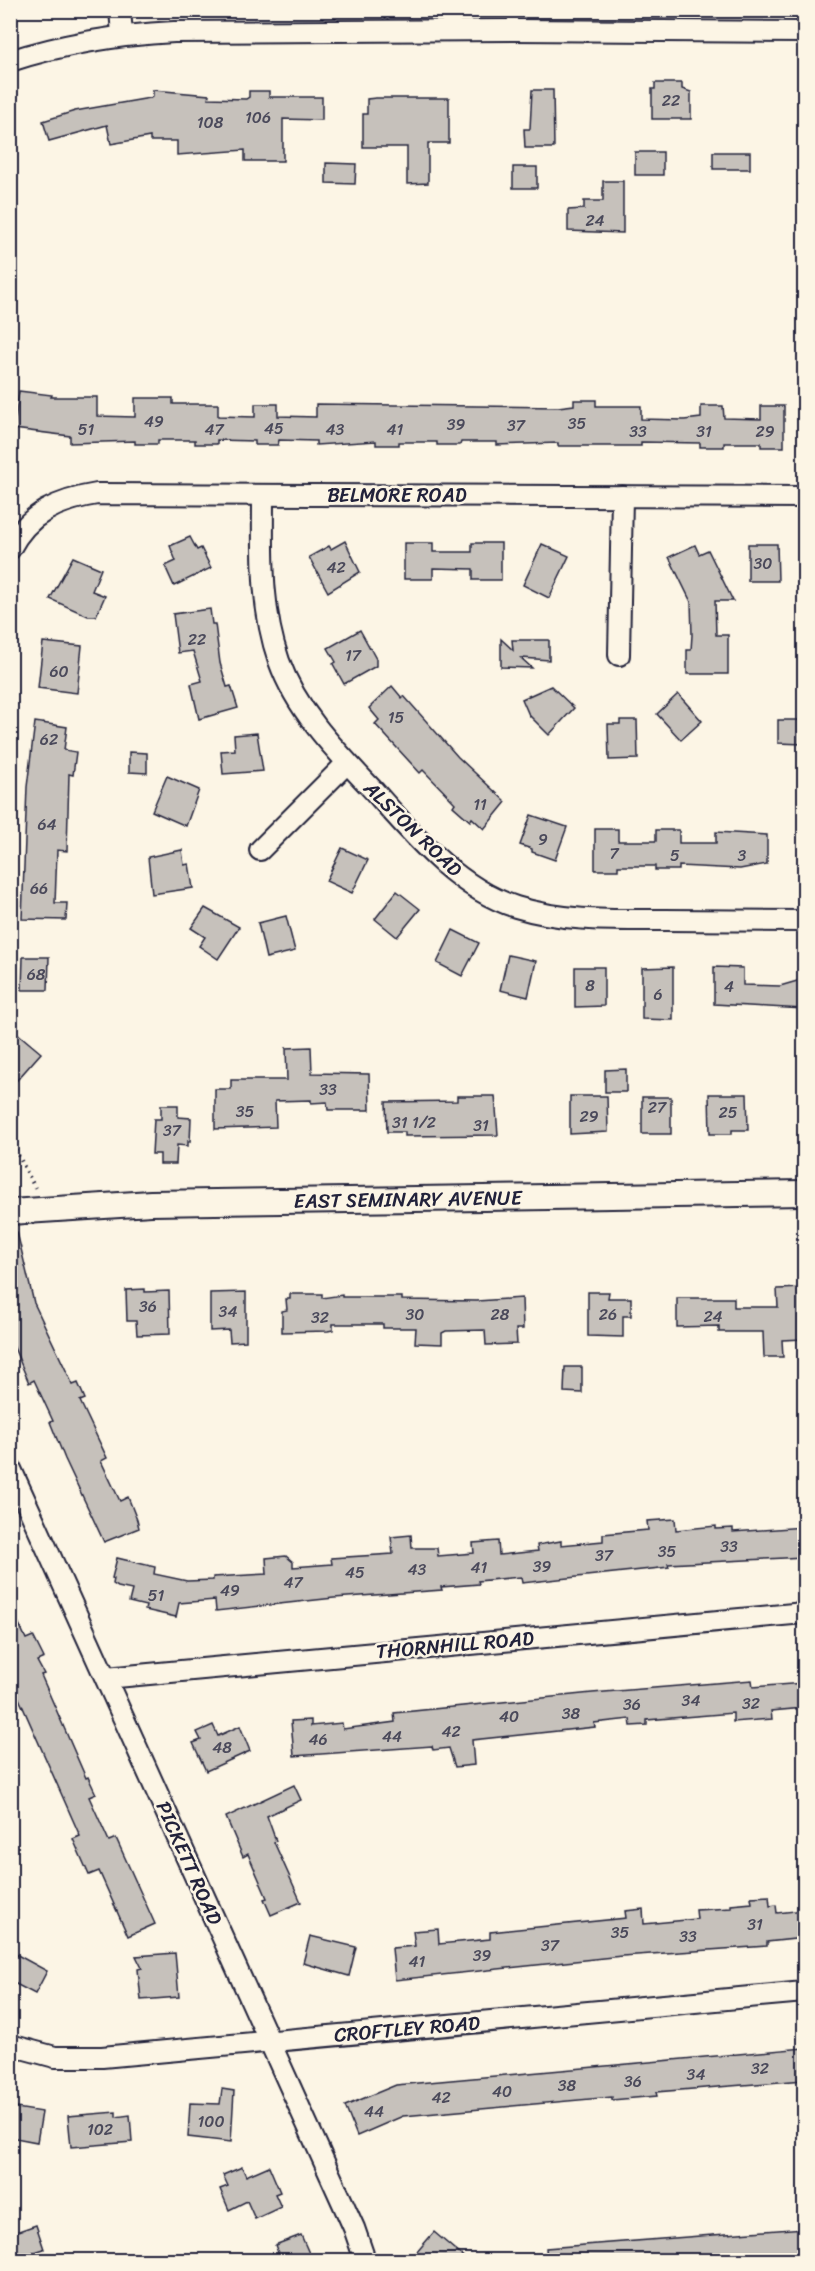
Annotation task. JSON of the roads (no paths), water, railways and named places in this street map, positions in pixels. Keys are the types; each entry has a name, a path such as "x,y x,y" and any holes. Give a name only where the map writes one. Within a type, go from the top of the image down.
{"street":[{"path":"120,10 122,34"},
{"path":"10,61 69,43 122,34 512,20 804,32"},
{"name":"BELMORE ROAD","path":"10,549 27,524 40,513 72,498 97,494 804,497"},
{"name":"ALSTON ROAD","path":"262,495 264,591 278,659 290,689 309,717 348,763 445,865 480,891 515,906 584,920 804,921"},
{"path":"620,655 622,496"},
{"path":"260,850 348,763"},
{"name":"EAST SEMINARY AVENUE","path":"10,1212 163,1203 804,1193"},
{"name":"PICKETT ROAD","path":"10,1467 354,2228 365,2260"},
{"name":"THORNHILL ROAD","path":"106,1678 804,1613"},
{"name":"CROFTLEY ROAD","path":"10,2045 55,2057 102,2056 804,1992"}]}
